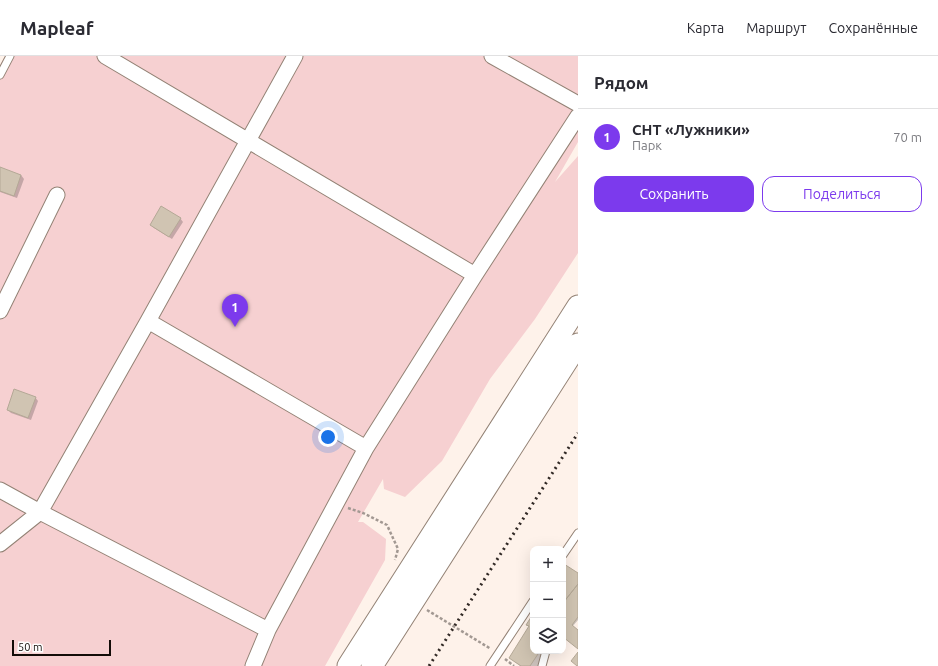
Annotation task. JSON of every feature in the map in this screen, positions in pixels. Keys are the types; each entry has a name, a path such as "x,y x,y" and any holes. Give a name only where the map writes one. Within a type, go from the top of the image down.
{"main road":[{"path":"348,666 578,306"},
{"path":"372,666 578,344"}],"street":[{"path":"105,56 475,275"},
{"path":"0,544 40,512 295,56"},
{"path":"492,56 578,104"},
{"path":"253,666 268,630 366,448 475,275 578,116"},
{"path":"0,311 57,195"},
{"path":"148,321 366,448"},
{"path":"0,490 268,630"}],"lane":[{"path":"0,75 10,56"},
{"path":"566,550 578,532"},
{"path":"490,666 530,605"},
{"path":"542,666 545,654"}],"shaded area":[{"path":"5,56 578,56 578,142 555,182 578,156 578,253 535,319 490,379 442,461 405,497 384,489 383,479 358,522 363,522 386,539 385,560 325,666 0,666 0,65"}],"building":[{"path":"0,167 21,175 14,196 0,191"},
{"path":"161,206 181,218 169,237 150,225"},
{"path":"14,389 36,397 28,418 7,410"},
{"path":"566,565 578,573 578,584 566,599"},
{"path":"578,584 578,617 572,625 578,630 578,649 566,639 566,599"},
{"path":"530,619 530,654 538,654 530,666 521,666 509,658 529,626 526,625"},
{"path":"578,652 578,666 577,666 571,661"}],"railway":[{"path":"429,666 578,433"}],"place":[{"name":"СНТ «Лужники»","path":"235,327"}]}
